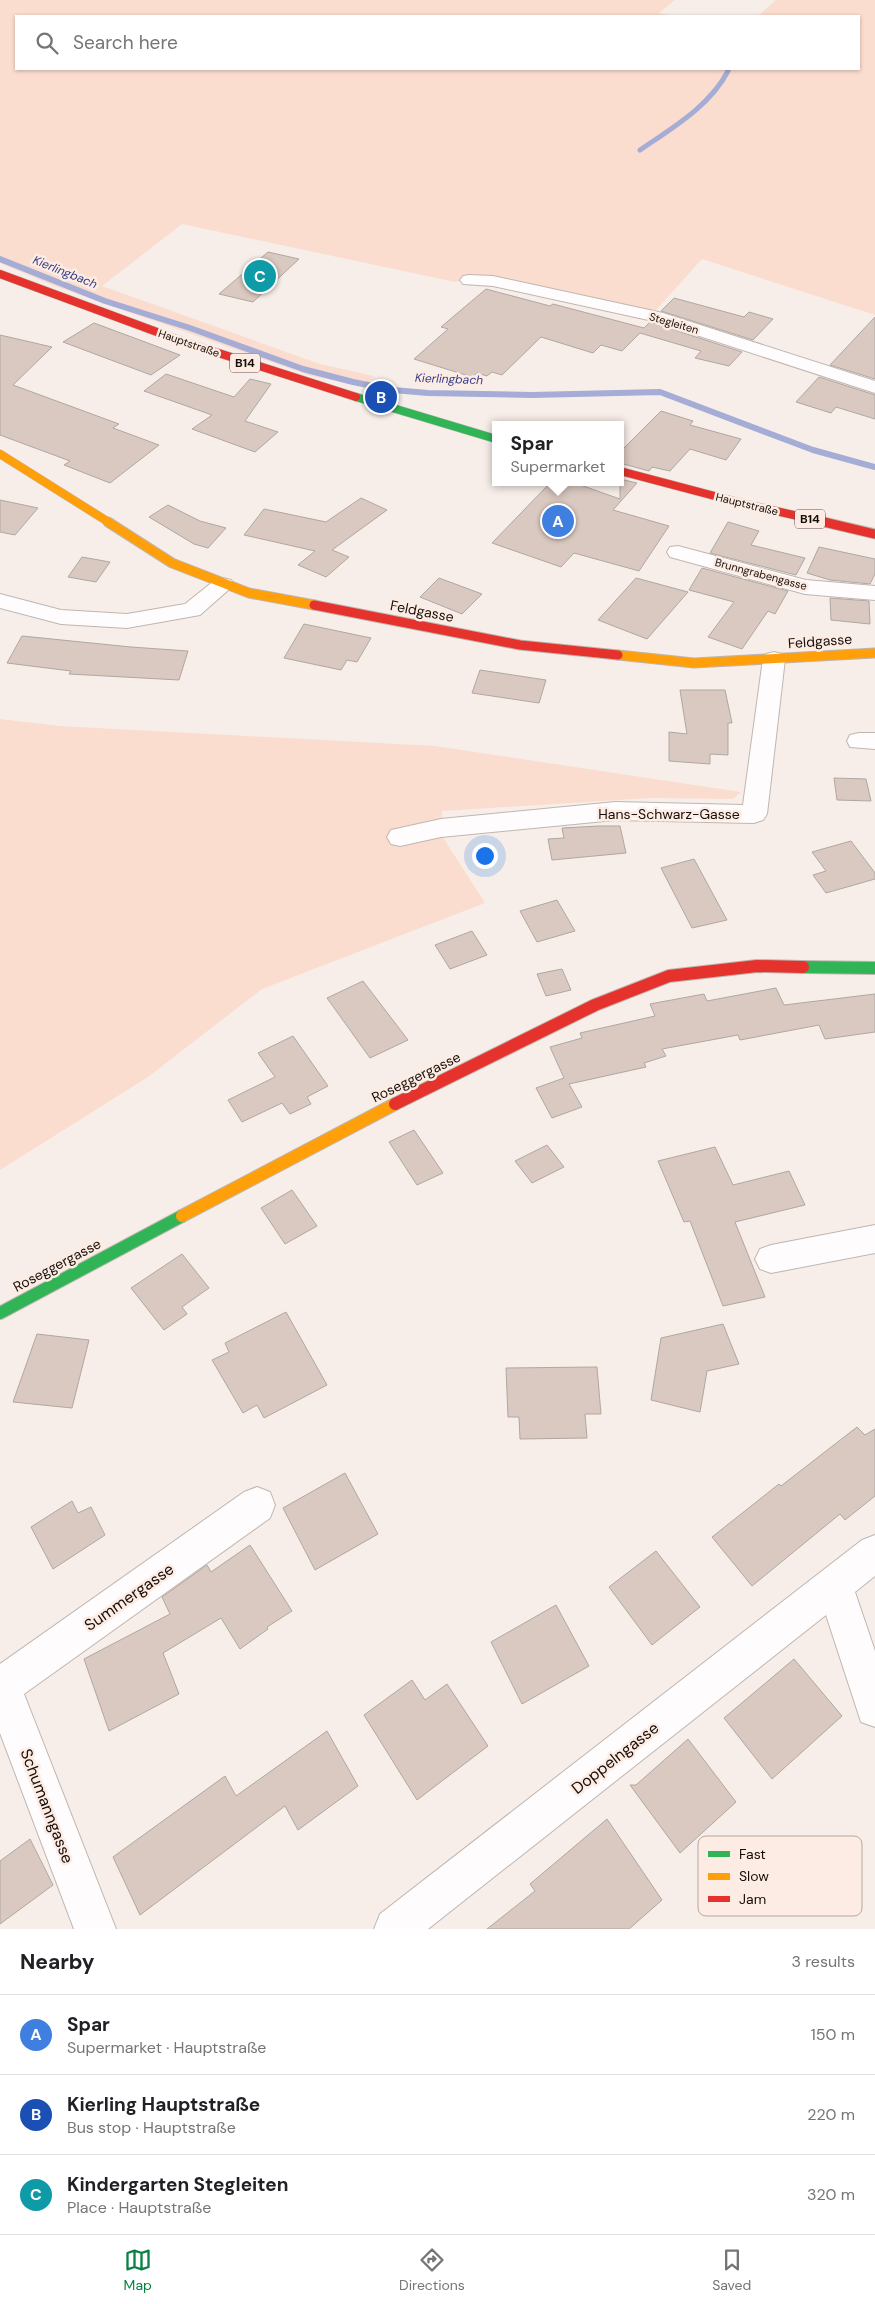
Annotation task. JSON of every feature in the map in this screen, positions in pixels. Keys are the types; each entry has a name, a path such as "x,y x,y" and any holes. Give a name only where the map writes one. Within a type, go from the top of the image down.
{"street":[{"name":"Hauptstraße","path":"0,274 87,308 284,377 492,437"},
{"name":"Stegleiten","path":"469,280 493,282 657,317 875,387"},
{"name":"Feldgasse","path":"0,454 172,563 249,594 520,644 694,663 875,653"},
{"name":"Hauptstraße","path":"624,472 745,504 875,534"},
{"name":"Brunngrabengasse","path":"678,552 805,587 875,593"},
{"path":"0,601 61,617 127,621 192,610 223,585"},
{"name":"Hans-Schwarz-Gasse","path":"400,836 441,828 615,811 754,814 774,659"},
{"name":"Roseggergasse","path":"0,1313 343,1130 595,1005 669,976 757,966 875,968"},
{"path":"772,1260 875,1238"},
{"name":"Summergasse","path":"0,1686 257,1505"},
{"name":"Doppelngasse","path":"396,1929 875,1554"},
{"path":"835,1586 875,1708"},
{"name":"Schumanngasse","path":"0,1686 95,1929"}],"shaded area":[{"path":"0,0 675,0 659,13 669,15 15,15 15,70 860,70 860,15 759,15 776,0 875,0 875,315 702,259 655,311 490,277 455,282 182,224 102,286 320,364 374,376 363,386 311,376 52,285 0,263"},
{"path":"0,719 60,726 435,746 741,792 733,799 650,798 442,811 444,839 485,903 262,989 148,1077 0,1170"}],"building":[{"path":"268,252 299,259 253,302 219,294"},
{"path":"486,289 644,328 650,322 742,352 729,366 695,358 701,351 640,333 622,351 601,345 593,353 541,337 502,375 492,372 487,376 477,373 472,377 414,359 448,329 441,327"},
{"path":"674,298 744,317 749,312 773,319 753,340 661,311"},
{"path":"875,317 875,379 830,365"},
{"path":"94,323 180,355 151,375 63,342"},
{"path":"0,335 52,347 13,385 119,424 113,428 159,445 110,483 64,465 70,461 0,435"},
{"path":"166,374 234,397 250,379 271,384 245,421 278,432 255,452 192,429 212,415 144,391"},
{"path":"819,377 875,395 875,419 836,407 831,413 796,402"},
{"path":"661,411 693,421 690,425 741,439 726,460 690,449 670,471 652,467 649,471 624,464 624,448"},
{"path":"624,480 637,483 613,510 669,526 639,571 574,553 561,567 492,543 547,486 583,486 620,499 620,486 624,486"},
{"path":"361,498 387,510 332,550 349,557 326,577 298,565 315,551 244,535 264,509 326,522"},
{"path":"0,500 38,508 15,535 0,532"},
{"path":"168,505 200,521 226,528 208,548 194,544 149,517"},
{"path":"728,522 759,531 751,545 805,558 796,575 710,553"},
{"path":"819,547 875,559 875,574 870,584 830,580 807,573"},
{"path":"82,557 110,562 96,582 68,577"},
{"path":"702,568 788,591 775,614 768,611 742,649 708,637 734,602 689,590"},
{"path":"439,578 482,594 462,614 420,597"},
{"path":"636,578 688,592 647,639 598,620"},
{"path":"830,598 869,601 870,624 831,620"},
{"path":"304,624 371,638 357,662 347,660 341,670 284,658"},
{"path":"22,636 188,651 179,680 69,674 71,671 7,663"},
{"path":"480,670 546,680 539,703 472,693"},
{"path":"680,690 725,690 732,723 728,723 728,755 710,754 710,764 669,761 669,732 687,734"},
{"path":"834,778 866,779 871,801 837,800"},
{"path":"620,826 626,853 552,860 548,839 564,838 562,828"},
{"path":"851,841 875,873 875,879 826,893 813,875 826,871 812,852"},
{"path":"694,859 727,920 692,928 661,868"},
{"path":"557,900 575,931 537,942 520,911"},
{"path":"472,931 487,955 450,969 435,945"},
{"path":"562,969 571,990 546,996 537,974"},
{"path":"363,981 408,1040 370,1058 327,998"},
{"path":"776,988 784,1005 875,994 875,1032 825,1039 819,1025 740,1040 738,1035 662,1049 666,1056 644,1063 646,1067 569,1084 582,1107 552,1118 536,1088 564,1078 550,1047 582,1038 580,1033 655,1016 650,1004 704,994 707,1001"},
{"path":"293,1036 328,1086 307,1097 311,1104 290,1114 282,1103 242,1122 228,1100 275,1077 258,1053"},
{"path":"414,1130 443,1173 417,1185 389,1142"},
{"path":"547,1145 564,1167 532,1183 515,1161"},
{"path":"715,1147 733,1185 789,1171 805,1205 735,1222 765,1297 723,1306 690,1221 684,1222 658,1161"},
{"path":"292,1190 317,1226 285,1244 261,1208"},
{"path":"182,1254 209,1288 182,1307 187,1314 164,1330 131,1288"},
{"path":"286,1312 327,1385 264,1418 257,1405 243,1413 212,1360 229,1352 225,1343"},
{"path":"723,1324 739,1364 707,1371 700,1412 651,1400 661,1338"},
{"path":"37,1334 89,1340 72,1408 13,1402"},
{"path":"597,1367 601,1414 585,1414 587,1438 520,1439 519,1417 508,1417 506,1368"},
{"path":"857,1427 865,1435 875,1429 875,1496 845,1520 840,1514 752,1586 712,1537 779,1484 781,1486"},
{"path":"345,1473 378,1534 315,1570 283,1508"},
{"path":"72,1501 78,1513 91,1507 105,1535 53,1569 31,1527"},
{"path":"250,1545 292,1611 267,1627 268,1629 240,1649 221,1618 163,1653 179,1694 109,1731 84,1659 170,1614 162,1597 207,1565 211,1572"},
{"path":"656,1551 700,1607 652,1645 609,1587"},
{"path":"556,1605 589,1666 522,1704 491,1642"},
{"path":"794,1659 842,1716 772,1779 724,1718"},
{"path":"412,1680 425,1700 447,1684 488,1746 417,1800 364,1715"},
{"path":"327,1731 358,1786 298,1830 285,1806 140,1915 113,1857 225,1776 236,1796"},
{"path":"688,1739 736,1802 680,1853 630,1785 636,1785"},
{"path":"607,1819 662,1900 629,1929 487,1929 535,1891 530,1884"},
{"path":"30,1839 53,1885 0,1924 0,1861"}],"waterway":[{"path":"640,150 701,106 720,84 728,71"},
{"name":"Kierlingbach","path":"0,259 105,301 190,328 303,369 353,382 393,390 428,393 532,395 660,392 813,450 875,467"}],"traffic: fast":[{"path":"356,397 492,438"},
{"path":"803,967 875,968"},
{"path":"0,1313 182,1216"}],"traffic: slow":[{"path":"0,454 172,563 249,593 314,605"},
{"path":"618,655 694,663 875,653"},
{"path":"182,1216 395,1104"}],"traffic: jam":[{"path":"0,274 184,342 356,397"},
{"path":"624,472 745,504 875,534"},
{"path":"314,605 520,645 618,655"},
{"path":"395,1104 595,1005 669,976 757,966 803,967"}],"place":[{"name":"Kindergarten Stegleiten","path":"260,276"},
{"name":"Kierling Hauptstraße","path":"381,397"},
{"name":"Spar","path":"558,521"}]}
